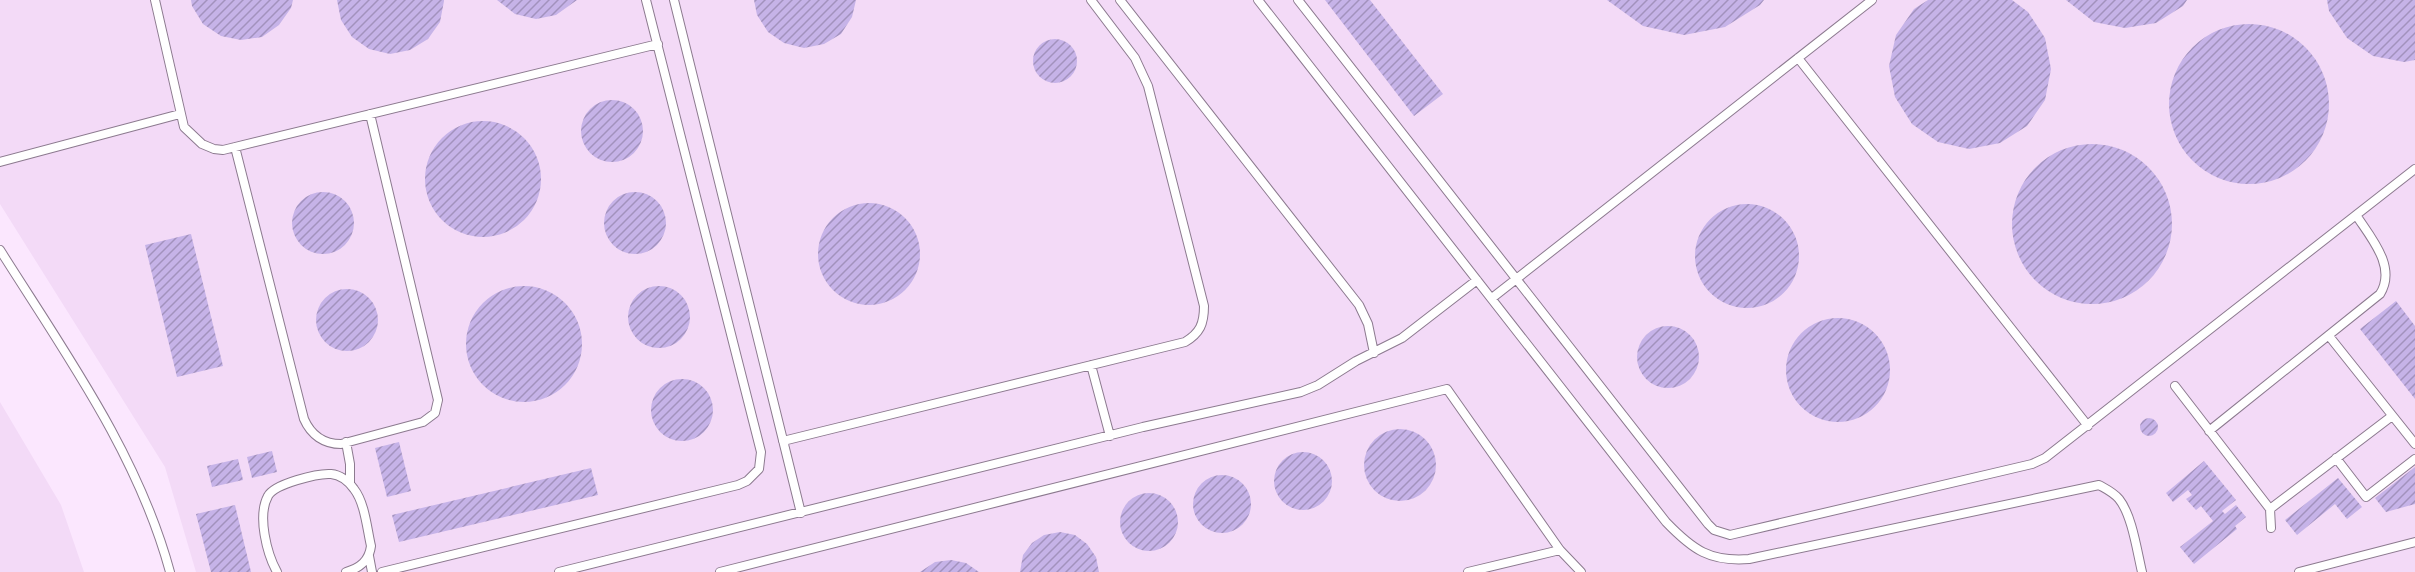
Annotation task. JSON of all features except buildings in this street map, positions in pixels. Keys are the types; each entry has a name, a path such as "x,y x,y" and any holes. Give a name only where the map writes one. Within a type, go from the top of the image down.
{"lane":[{"path":"155,0 184,127 202,144 214,149 235,147 658,44"},
{"path":"382,572 738,485 747,481 759,469 760,452 646,0"},
{"path":"674,0 801,513"},
{"path":"783,441 1185,342 1201,329 1204,306 1148,86 1136,58 1091,0"},
{"path":"1120,0 1359,305 1368,324 1374,353"},
{"path":"1258,0 1666,522 1683,540 1698,551 1713,558 1749,559 2099,485 2120,499 2126,512 2142,572"},
{"path":"1298,0 1708,524 1721,533 1741,534 2032,464 2051,454 2088,426 2415,169"},
{"path":"1492,298 1872,0"},
{"path":"1798,58 2088,426"},
{"path":"0,162 180,114"},
{"path":"235,147 304,419 308,428 324,441 333,444 346,442 423,422 435,412 438,400 370,114"},
{"path":"2209,431 2380,294 2386,285 2387,274 2383,261 2356,215"},
{"path":"0,250 97,403 123,452 145,501 170,572"},
{"path":"559,572 1110,436 1301,392 1318,386 1356,361 1402,338 1477,280"},
{"path":"2329,336 2415,444"},
{"path":"1091,365 1110,436"},
{"path":"2175,386 2270,509 2271,528"},
{"path":"720,572 1447,389 1560,550 1581,572"},
{"path":"2270,509 2392,416"},
{"path":"346,442 350,464 350,484"},
{"path":"2336,458 2366,497 2415,459"},
{"path":"277,572 262,520 268,495 280,486 324,475 339,476 350,484 360,500 371,546 369,556 372,572"},
{"path":"2299,572 2415,542"},
{"path":"1468,572 1560,550"},
{"path":"346,572 358,568 369,556"}],"shaded area":[{"path":"0,0 2415,0 2415,572 196,572 165,467 0,204"},
{"path":"0,402 61,505 84,572 0,572"}]}
